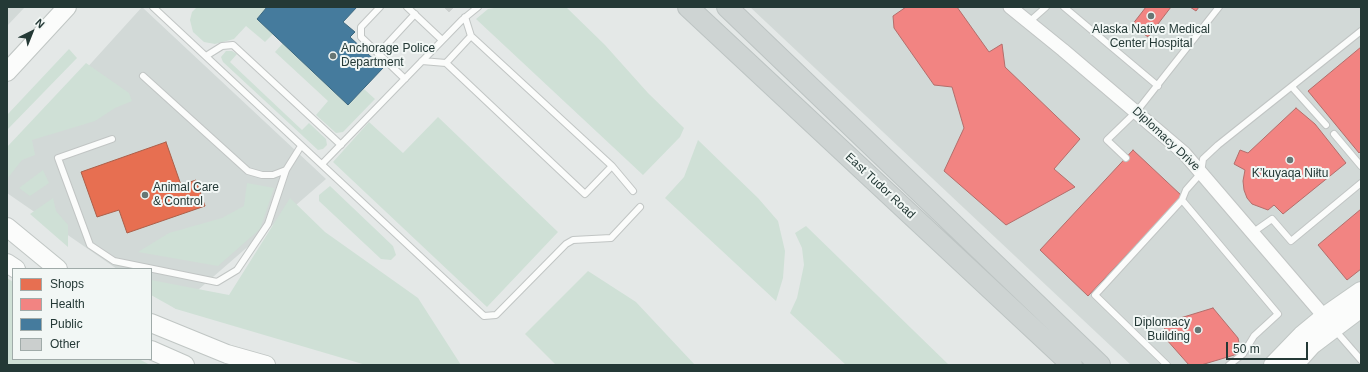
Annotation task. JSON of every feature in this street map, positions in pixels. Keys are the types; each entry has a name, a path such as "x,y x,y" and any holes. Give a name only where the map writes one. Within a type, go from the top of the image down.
{"main road":[{"name":"East Tudor Road","path":"688,7 1072,365"},
{"name":"East Tudor Road","path":"727,7 1100,365"}],"street":[{"path":"7,72 68,7"},
{"name":"Diplomacy Drive","path":"1010,7 1137,111 1184,153 1329,322"},
{"path":"7,227 57,268"},
{"path":"1294,365 1312,345 1329,322 1361,291"},
{"path":"1273,365 1302,335 1361,308"},
{"path":"152,323 227,354 266,365"},
{"path":"152,350 185,365"}],"lane":[{"path":"153,7 484,316 496,315 566,244 573,240 611,238 640,207"},
{"path":"380,7 361,27 361,37 405,78"},
{"path":"407,7 442,40"},
{"path":"322,164 465,17 470,9 478,7"},
{"path":"1029,22 1046,7"},
{"path":"1064,7 1158,86"},
{"path":"1126,158 1107,140 1137,111 1219,7"},
{"path":"378,54 415,14"},
{"path":"465,17 471,36 612,166 633,191"},
{"path":"1167,365 1094,295 1182,200 1186,190 1201,172 1204,159 1361,31"},
{"path":"446,63 471,36"},
{"path":"206,56 222,46 233,45 341,145"},
{"path":"422,61 446,63 585,194 612,166"},
{"path":"143,76 248,171 262,175 273,175 286,170"},
{"path":"1292,86 1326,125"},
{"path":"1334,134 1361,166"},
{"path":"112,139 58,158 90,245 114,261 148,268"},
{"path":"152,269 217,282 237,270 268,224 286,170 301,146"},
{"path":"1252,233 1272,219 1291,241 1361,183"},
{"path":"1182,200 1278,314 1254,336 1243,354 1229,365"},
{"path":"1329,322 1361,360 1358,365"}],"shaded area":[{"path":"7,7 25,7 7,26"},
{"path":"142,7 326,179 176,309 152,293 152,268 116,268 7,193 7,156"},
{"path":"750,7 1361,7 1361,365 1131,365"}],"green space":[{"path":"197,7 267,7 257,19 273,34 265,42 246,26 234,39 215,44 204,42 193,32 190,20 192,12"},
{"path":"500,7 566,7 605,45 648,93 684,128 680,137 643,175 476,19 488,9"},
{"path":"283,43 348,105 364,89 375,99 343,132 336,133 316,115 328,101 275,52"},
{"path":"69,49 77,58 7,130 7,115"},
{"path":"226,51 232,51 237,54 230,62 302,130 309,123 326,139 327,145 323,149 318,150 223,62 221,57"},
{"path":"86,63 129,93 132,101 115,108 95,121 32,140 35,155 22,160 7,179 7,147"},
{"path":"438,117 558,232 487,307 333,162 369,122 403,153"},
{"path":"698,140 758,198 778,221 785,251 783,278 776,301 665,198 684,177"},
{"path":"43,170 49,183 30,196 19,188"},
{"path":"247,183 274,188 260,229 218,266 138,252 169,233 222,218 244,206"},
{"path":"330,186 393,246 396,255 391,260 381,259 319,201 319,195"},
{"path":"53,198 56,211 68,225 68,247 30,214"},
{"path":"290,198 325,232 418,298 461,365 366,365 176,309 152,296 152,280 229,295"},
{"path":"806,226 949,365 846,365 790,313 797,298 804,265 802,248 795,233"},
{"path":"588,271 636,302 695,365 556,365 525,334"},
{"path":"7,278 12,281 12,360 141,360 150,365 7,365"}],"building: Shops":[{"name":"Animal Care & Control","path":"166,142 181,185 196,180 205,206 127,233 119,210 97,217 81,172"}],"building: Health":[{"path":"906,7 957,7 989,52 1002,44 1005,67 1080,139 1054,169 1075,187 1006,225 944,171 964,128 952,87 934,85 894,28 893,16"},
{"name":"Alaska Native Medical Center Hospital","path":"1146,7 1171,7 1148,37 1132,25"},
{"name":"Alaska Native Medical Center Hospital","path":"1190,7 1199,7 1196,11"},
{"path":"1361,47 1361,151 1359,153 1308,91"},
{"name":"K’kuyaqa Niłtu","path":"1296,108 1315,124 1346,163 1283,214 1274,205 1268,210 1252,204 1247,198 1244,190 1243,181 1245,170 1234,164 1240,150 1248,153"},
{"path":"1133,150 1182,196 1088,296 1040,250"},
{"path":"1361,209 1361,269 1347,280 1318,245"},
{"name":"Diplomacy Building","path":"1213,308 1238,338 1241,353 1201,365 1189,365 1166,339 1164,323"}],"building: Public":[{"name":"Anchorage Police Department","path":"267,7 357,7 343,22 355,32 350,37 383,68 348,105 257,19"}],"building: Other":[{"path":"454,7 449,12 445,8"}],"place":[{"name":"Alaska Native Medical Center Hospital","path":"1151,16"},
{"name":"Anchorage Police Department","path":"333,56"},
{"name":"K’kuyaqa Niłtu","path":"1290,160"},
{"name":"Animal Care & Control","path":"145,195"},
{"name":"Diplomacy Building","path":"1198,330"}]}
